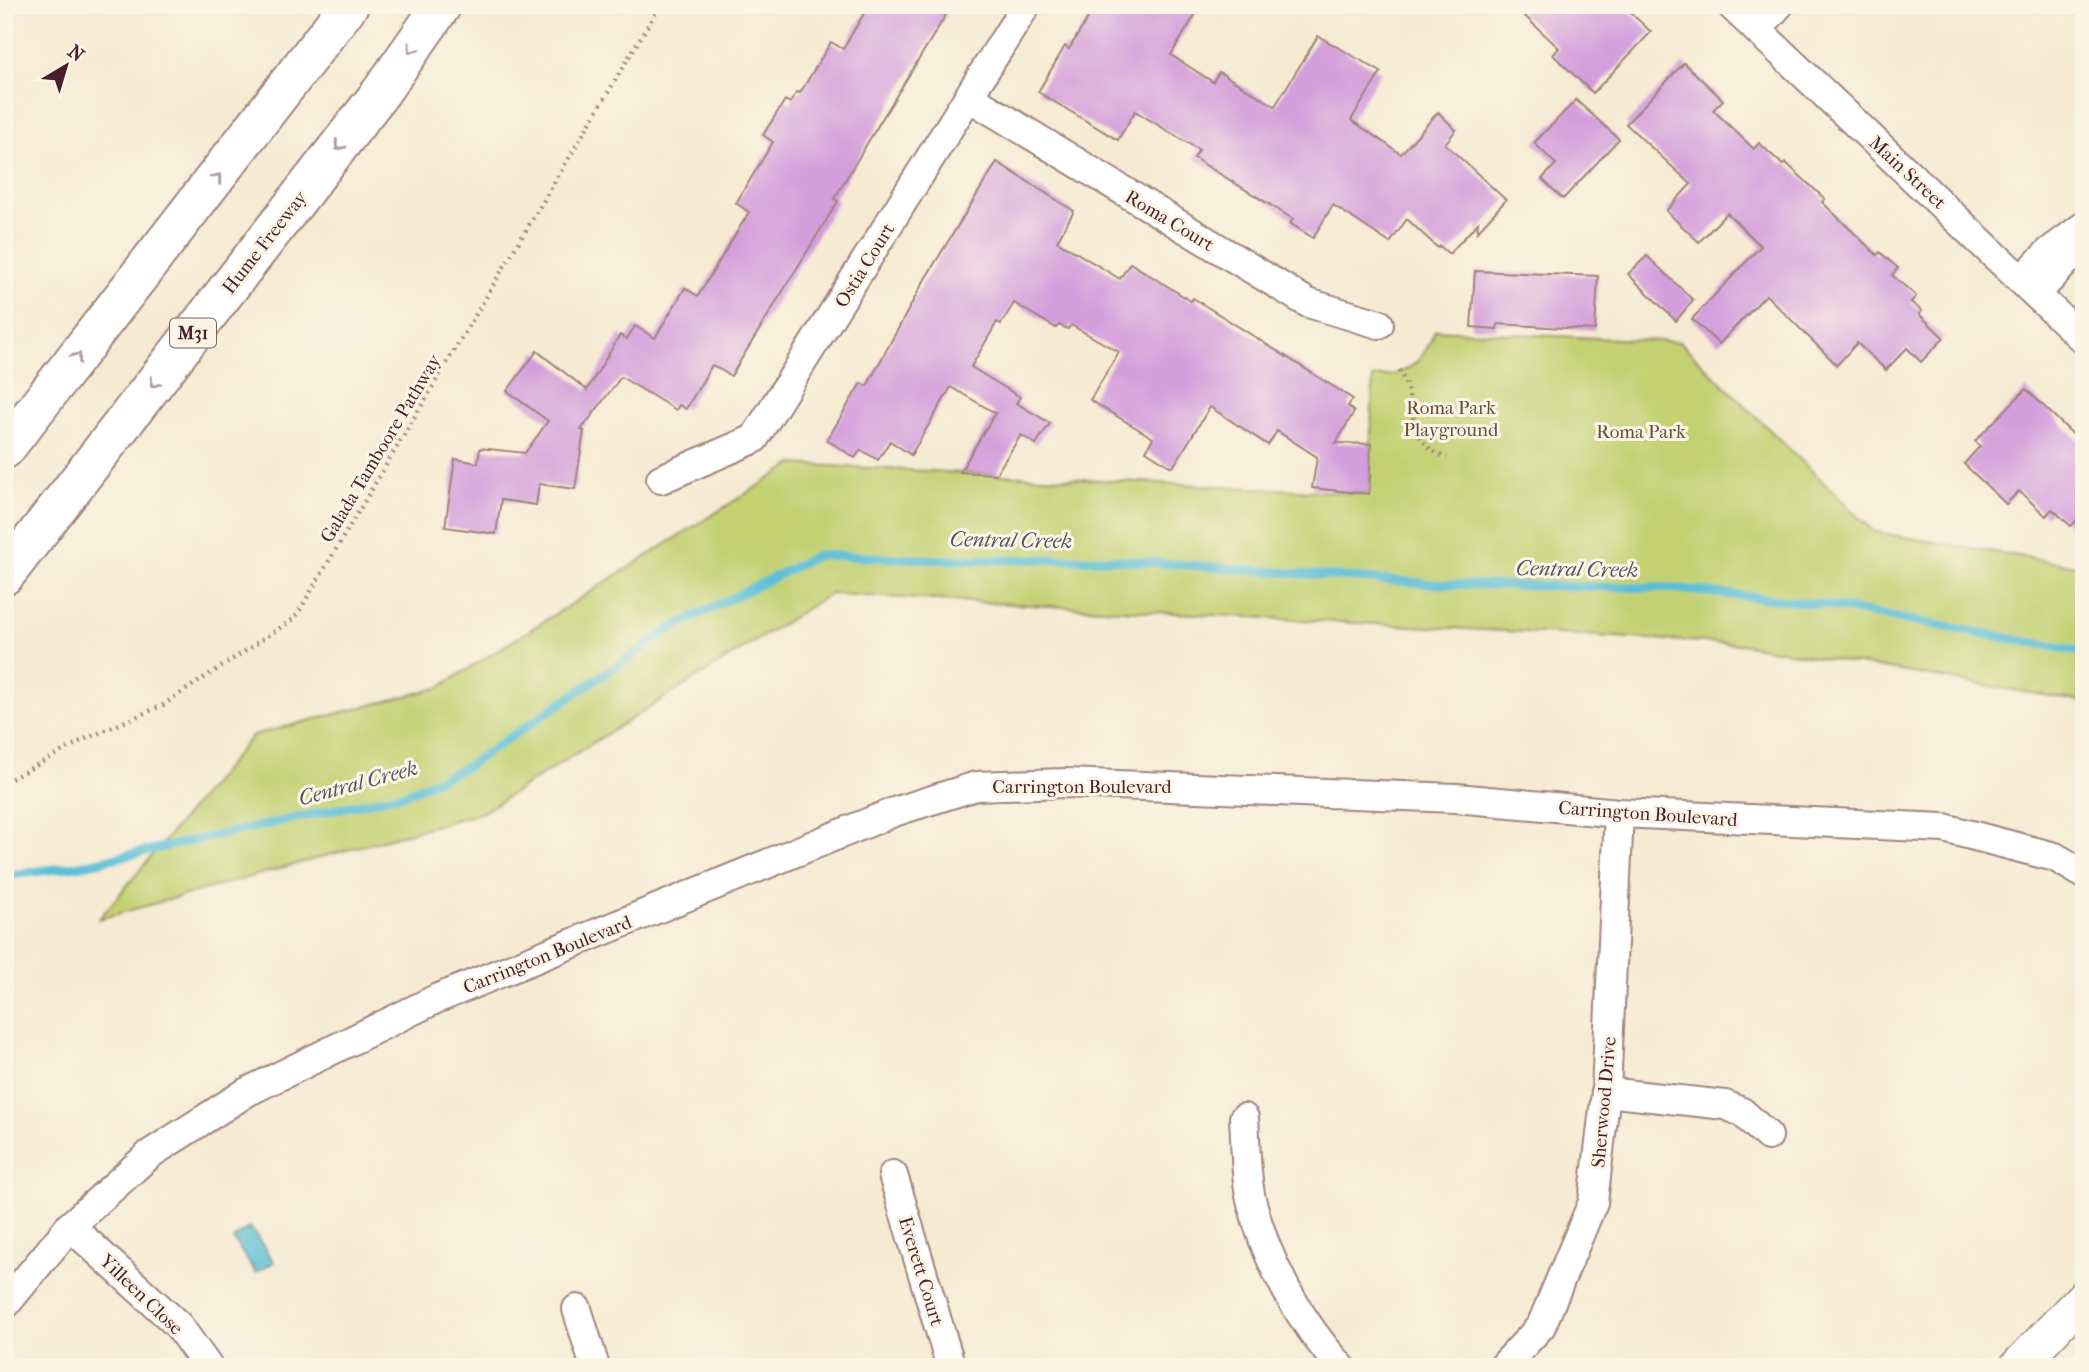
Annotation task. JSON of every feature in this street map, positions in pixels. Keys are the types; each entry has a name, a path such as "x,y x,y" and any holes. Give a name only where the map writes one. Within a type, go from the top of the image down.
{"highway":[{"path":"5,449 349,5"},
{"name":"Hume Freeway","path":"5,575 381,92 442,5"}],"street":[{"name":"Ostia Court","path":"661,478 754,439 1026,5"},
{"name":"Main Street","path":"1731,5 2084,340"},
{"path":"1757,30 1779,5"},
{"name":"Roma Court","path":"969,97 1308,303 1379,324"},
{"path":"2029,287 2049,252 2084,226"},
{"path":"2029,287 2063,265 2084,236"},
{"name":"Carrington Boulevard","path":"5,1305 70,1226 150,1154 247,1092 436,999 894,811 976,786 1065,783 1455,798 1619,813 1944,828 2055,857 2084,874"},
{"name":"Sherwood Drive","path":"1503,1367 1541,1326 1593,1202 1606,1092 1619,813"},
{"path":"1606,1092 1725,1105 1742,1112 1768,1136"},
{"path":"1244,1118 1252,1203 1282,1283 1324,1348 1341,1367"},
{"name":"Everett Court","path":"893,1175 951,1367"},
{"name":"Yilleen Close","path":"70,1226 178,1325 208,1367"},
{"path":"577,1308 594,1367"},
{"path":"2017,1367 2079,1312"}],"path":[{"name":"Galada Tamboore Pathway","path":"5,782 85,739 163,705 295,618 660,5"},
{"path":"1399,370 1406,382 1414,426 1420,440 1433,452 1447,458"}],"green space":[{"path":"1435,330 1680,342 1874,532 2084,567 2084,702 1740,644 830,594 483,812 99,919 253,735 438,688 793,464 1369,494 1373,377 1385,377 1413,366 1426,351"}],"water":[{"path":"250,1227 274,1262 256,1273 233,1239"}],"building":[{"path":"869,5 952,5 834,199 838,201 731,376 712,365 686,409 679,405 676,410 621,377 581,430 584,431 575,489 539,484 536,505 501,500 496,534 445,527 455,459 478,463 480,448 525,453 548,421 507,391 537,351 587,390 620,335 627,339 635,326 655,338 685,288 698,296 749,212 736,203 773,142 763,135 785,100 790,103 797,92 800,93 831,42 843,49"},
{"path":"1096,5 1201,5 1171,55 1213,82 1219,72 1275,106 1318,36 1381,72 1351,120 1401,154 1438,112 1456,130 1445,144 1506,200 1477,232 1478,223 1449,254 1440,246 1438,248 1407,219 1390,243 1333,205 1313,238 1290,223 1293,219 1194,158 1199,150 1135,111 1118,140 1038,92 1065,46 1069,49"},
{"path":"1513,5 1623,5 1651,32 1593,93 1553,55 1559,48"},
{"path":"1684,63 1723,100 1713,110 1754,149 1759,143 1783,165 1785,162 1825,199 1822,202 1877,255 1880,252 1898,268 1892,275 1916,296 1911,302 1922,311 1919,314 1944,338 1921,362 1907,348 1886,370 1857,343 1837,365 1766,295 1719,344 1692,319 1761,246 1727,213 1699,242 1666,211 1691,184 1626,124"},
{"path":"1576,100 1619,139 1563,199 1542,179 1556,164 1534,143"},
{"path":"997,162 1074,211 1057,241 1120,279 1130,263 1191,301 1193,298 1353,399 1348,406 1354,412 1336,443 1371,444 1369,494 1312,488 1317,457 1277,431 1268,445 1210,407 1173,467 1170,466 1146,451 1153,438 1090,400 1119,352 1071,325 1068,329 1059,325 1056,328 1014,303 1001,324 997,322 971,367 1020,397 1016,403 1050,423 1036,444 1021,435 996,474 960,472 995,413 951,387 911,455 890,441 878,460 861,450 855,458 827,440 861,383 867,386 925,279"},
{"path":"1647,256 1693,300 1676,321 1628,274"},
{"path":"1475,271 1598,276 1595,330 1498,324 1497,329 1471,327"},
{"path":"2026,389 2084,445 2084,513 2071,526 2052,509 2046,516 2019,491 2006,504 1964,464 1980,446 1975,441"}],"waterway":[{"name":"Central Creek","path":"5,876 83,865 405,794 466,767 674,627 818,555 949,560 1108,559 1433,584 1670,588 1825,605 2084,652"}],"park label":[{"name":"Roma Park Playground","path":"1451,418"},
{"name":"Roma Park","path":"1641,431"}]}
